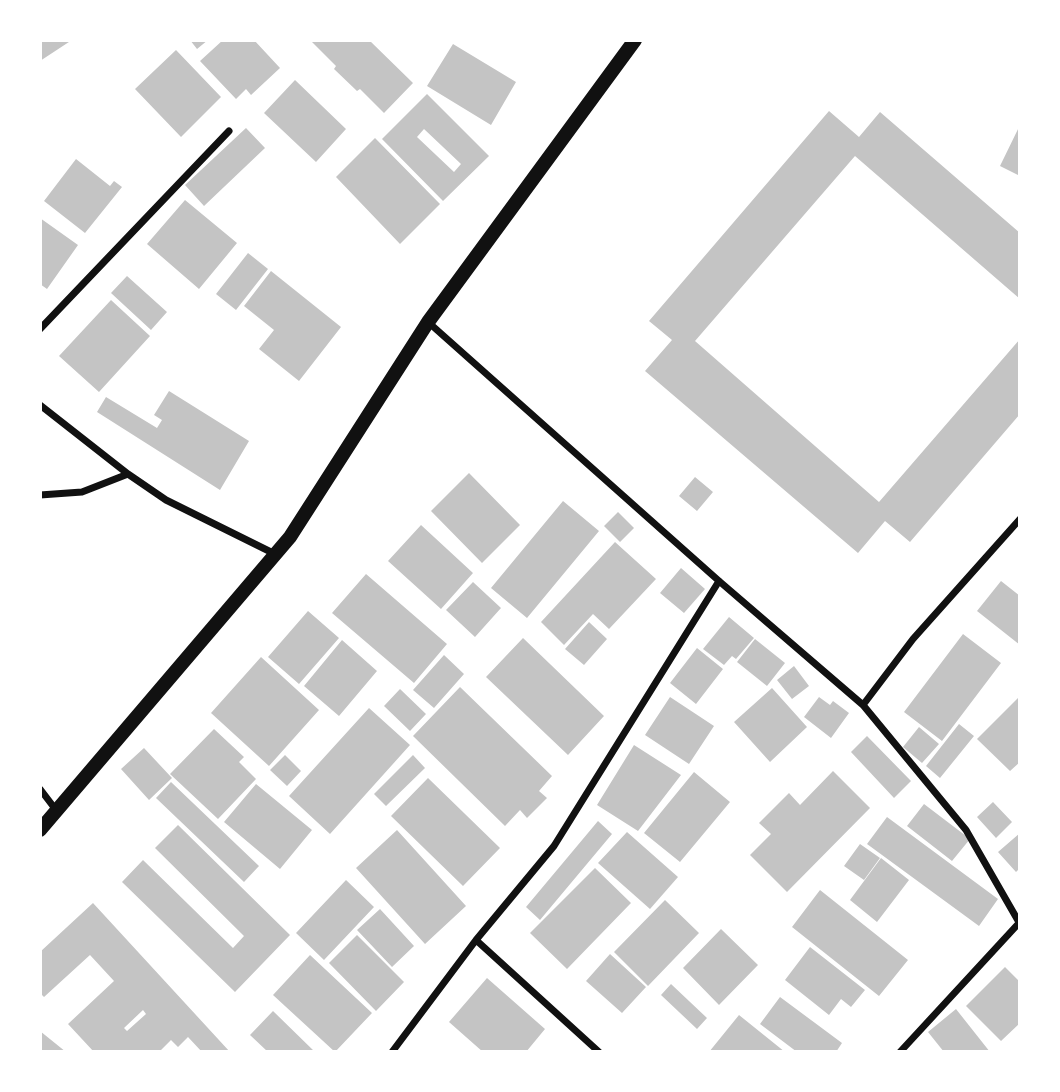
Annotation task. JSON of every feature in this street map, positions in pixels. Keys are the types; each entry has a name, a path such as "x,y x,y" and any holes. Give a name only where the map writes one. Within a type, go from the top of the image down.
{"main road":[{"path":"40,830 276,555 341,461 428,322 635,40"}],"street":[{"path":"40,329 229,131"},
{"path":"428,322 863,705 966,830 1019,923 901,1052"},
{"path":"40,404 128,474 166,500 276,555"},
{"path":"40,495 82,492 128,474"},
{"path":"863,705 913,639 1020,519"},
{"path":"391,1052 476,940 554,846 719,581"},
{"path":"40,789 57,811"},
{"path":"476,940 599,1052"}],"building":[{"path":"40,40 72,40 40,61"},
{"path":"190,40 208,40 197,49"},
{"path":"223,40 254,40 280,68 251,95 246,89 236,99 200,61"},
{"path":"310,40 369,40 413,83 384,113 360,89 357,91 334,69 336,66"},
{"path":"453,44 516,82 491,125 427,86"},
{"path":"176,50 221,97 181,137 135,89"},
{"path":"295,80 346,129 316,162 264,113"},
{"path":"427,94 489,156 443,201 382,139","holes":["424,129 461,164 454,172 417,137"]},
{"path":"829,111 859,137 880,112 1020,233 1020,299 855,156 695,341 879,502 1020,339 1020,414 910,542 885,521 858,553 645,371 672,340 649,321"},
{"path":"1020,125 1020,176 1000,166"},
{"path":"246,128 265,148 204,206 185,185"},
{"path":"375,138 440,204 400,244 336,177"},
{"path":"76,159 110,186 114,181 122,187 85,233 44,201"},
{"path":"185,200 237,243 199,289 147,244"},
{"path":"40,218 78,245 47,289 40,284"},
{"path":"248,253 268,269 236,310 216,294"},
{"path":"271,271 341,327 299,381 259,349 274,330 244,306"},
{"path":"127,276 167,312 151,330 111,293"},
{"path":"111,300 150,336 99,392 59,356"},
{"path":"169,391 249,441 220,490 97,412 106,397 157,428 162,420 154,415"},
{"path":"469,473 520,525 482,563 431,511"},
{"path":"695,477 713,492 697,511 679,496"},
{"path":"563,501 599,531 527,618 491,588"},
{"path":"618,512 634,528 620,542 604,526"},
{"path":"421,525 473,573 441,609 388,561"},
{"path":"615,542 656,579 609,629 593,614 564,645 541,622"},
{"path":"681,568 705,589 684,613 660,593"},
{"path":"366,574 447,644 414,683 332,613"},
{"path":"1001,581 1020,596 1020,645 977,611"},
{"path":"473,582 501,608 475,637 446,610"},
{"path":"308,611 339,638 299,684 268,657"},
{"path":"729,617 754,638 736,659 732,656 724,665 703,649"},
{"path":"589,622 607,639 584,665 565,649"},
{"path":"963,634 1001,663 942,741 904,712"},
{"path":"523,638 604,716 568,755 486,677"},
{"path":"755,639 785,663 767,686 737,662"},
{"path":"342,640 377,671 339,716 304,686"},
{"path":"697,648 723,669 696,704 670,683"},
{"path":"444,655 464,674 434,708 413,690"},
{"path":"261,657 319,710 269,766 211,713"},
{"path":"794,666 809,686 792,699 777,680"},
{"path":"460,687 552,776 539,791 547,798 527,818 520,810 505,826 413,736"},
{"path":"772,688 807,727 770,762 734,722"},
{"path":"400,689 426,714 410,731 384,706"},
{"path":"1020,696 1020,762 1010,771 977,739"},
{"path":"670,697 714,726 689,764 645,735"},
{"path":"819,697 830,705 833,701 849,713 831,738 804,717"},
{"path":"369,708 410,745 330,834 289,796"},
{"path":"959,724 974,736 940,778 926,766"},
{"path":"919,727 939,744 922,763 903,747"},
{"path":"214,729 244,757 239,762 256,779 218,819 170,774"},
{"path":"867,736 911,781 894,798 851,752"},
{"path":"634,745 681,775 638,831 597,805"},
{"path":"144,748 172,778 149,800 121,769"},
{"path":"285,755 301,771 287,786 270,770"},
{"path":"413,755 425,768 386,806 374,794"},
{"path":"833,771 870,808 787,892 750,855 771,834 759,823 789,793 800,805"},
{"path":"694,772 730,802 680,862 644,833"},
{"path":"428,778 500,848 463,886 391,816"},
{"path":"171,782 259,866 244,882 156,798"},
{"path":"256,784 312,830 280,869 224,822"},
{"path":"993,802 1012,822 996,838 977,817"},
{"path":"924,804 970,839 952,861 907,826"},
{"path":"887,817 998,899 979,926 867,844"},
{"path":"598,821 612,834 540,920 526,907"},
{"path":"178,825 290,935 235,992 122,882 143,860 233,948 244,936 155,848"},
{"path":"397,830 466,906 425,944 356,868"},
{"path":"627,832 678,877 650,909 598,863"},
{"path":"1020,833 1020,868 1016,872 998,852"},
{"path":"860,844 880,858 864,880 844,866"},
{"path":"881,858 909,880 877,922 850,900"},
{"path":"595,868 631,903 567,969 530,933"},
{"path":"346,880 374,907 324,960 296,933"},
{"path":"820,890 908,960 879,996 792,927"},
{"path":"665,900 699,933 648,986 614,952"},
{"path":"93,903 230,1052 202,1052 188,1037 178,1047 171,1040 159,1052 94,1052 68,1024 114,981 90,955 44,997 40,993 40,952","holes":["143,1010 146,1014 127,1031 124,1028"]},
{"path":"380,909 414,946 392,967 357,930"},
{"path":"721,929 758,965 719,1005 683,968"},
{"path":"357,935 404,982 376,1011 329,963"},
{"path":"810,947 865,990 851,1007 841,999 829,1015 785,980"},
{"path":"610,954 646,987 622,1013 586,981"},
{"path":"310,955 372,1013 335,1052 273,995"},
{"path":"1005,967 1020,982 1020,1023 1001,1041 966,1006"},
{"path":"487,978 545,1029 526,1052 483,1052 449,1022"},
{"path":"671,984 707,1018 697,1029 661,995"},
{"path":"780,997 842,1043 836,1052 797,1052 760,1024"},
{"path":"956,1009 990,1052 944,1052 928,1032"},
{"path":"273,1011 315,1052 268,1052 250,1035"},
{"path":"739,1015 785,1052 709,1052"},
{"path":"40,1031 66,1052 40,1052"}]}
